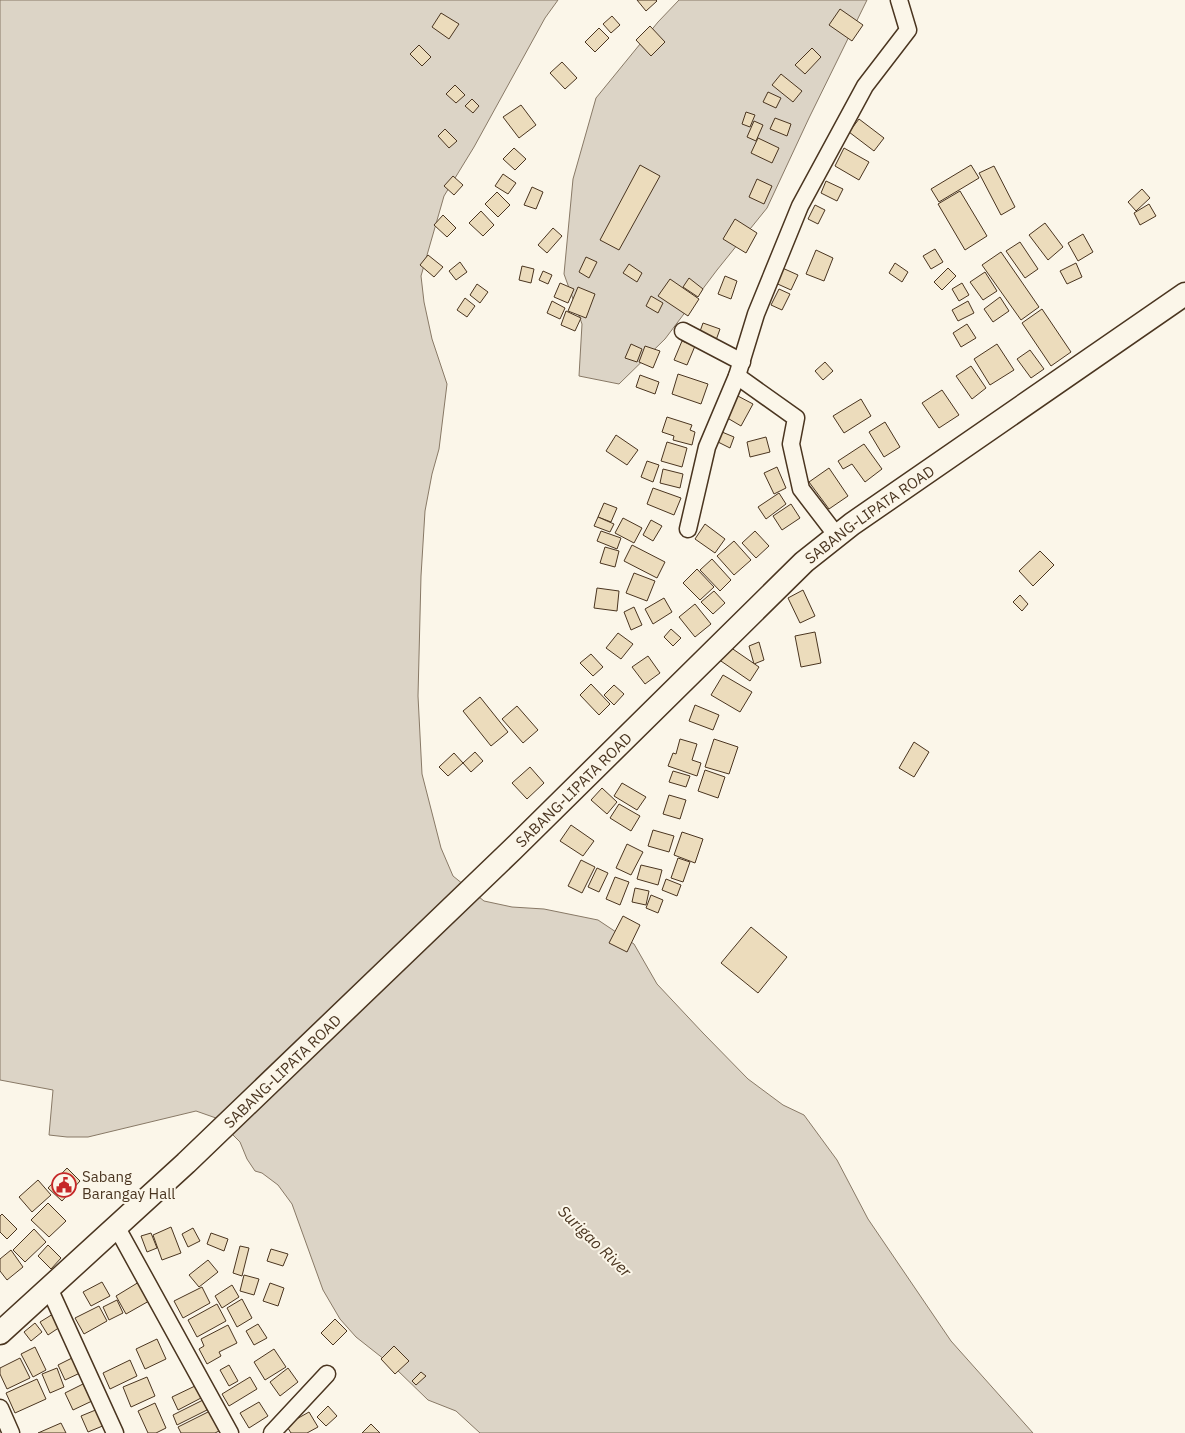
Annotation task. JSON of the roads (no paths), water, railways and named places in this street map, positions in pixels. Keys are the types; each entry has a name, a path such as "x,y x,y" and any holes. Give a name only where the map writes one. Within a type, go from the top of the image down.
{"main road":[{"name":"SABANG-LIPATA ROAD","path":"0,1333 186,1163 513,849 804,562 852,524 1185,294"}],"street":[{"path":"688,530 707,447 739,369 756,314 800,206 865,86 908,30 899,0"},
{"path":"683,331 739,369 796,418 791,444 801,489 837,536"},
{"path":"116,1226 230,1433"},
{"path":"49,1288 114,1433"},
{"path":"272,1433 327,1374"},
{"path":"0,1408 11,1433"}],"water":[{"name":"Surigao River","path":"0,0 558,0 545,18 474,147 444,196 421,276 424,302 432,339 447,384 439,449 425,511 421,576 418,696 422,774 441,848 453,876 484,901 512,907 544,909 598,920 634,944 657,984 748,1079 783,1105 804,1115 837,1160 868,1219 951,1341 1033,1433 480,1433 456,1411 428,1400 394,1367 356,1337 340,1319 323,1290 292,1204 278,1185 262,1173 255,1171 247,1159 240,1142 216,1118 196,1111 88,1137 49,1135 53,1090 0,1080"},
{"path":"679,0 867,0 767,208 665,339 619,384 579,376 582,324 564,274 573,179 596,98 658,22"}],"place":[{"name":"Sabang Barangay Hall","path":"64,1185"}]}
